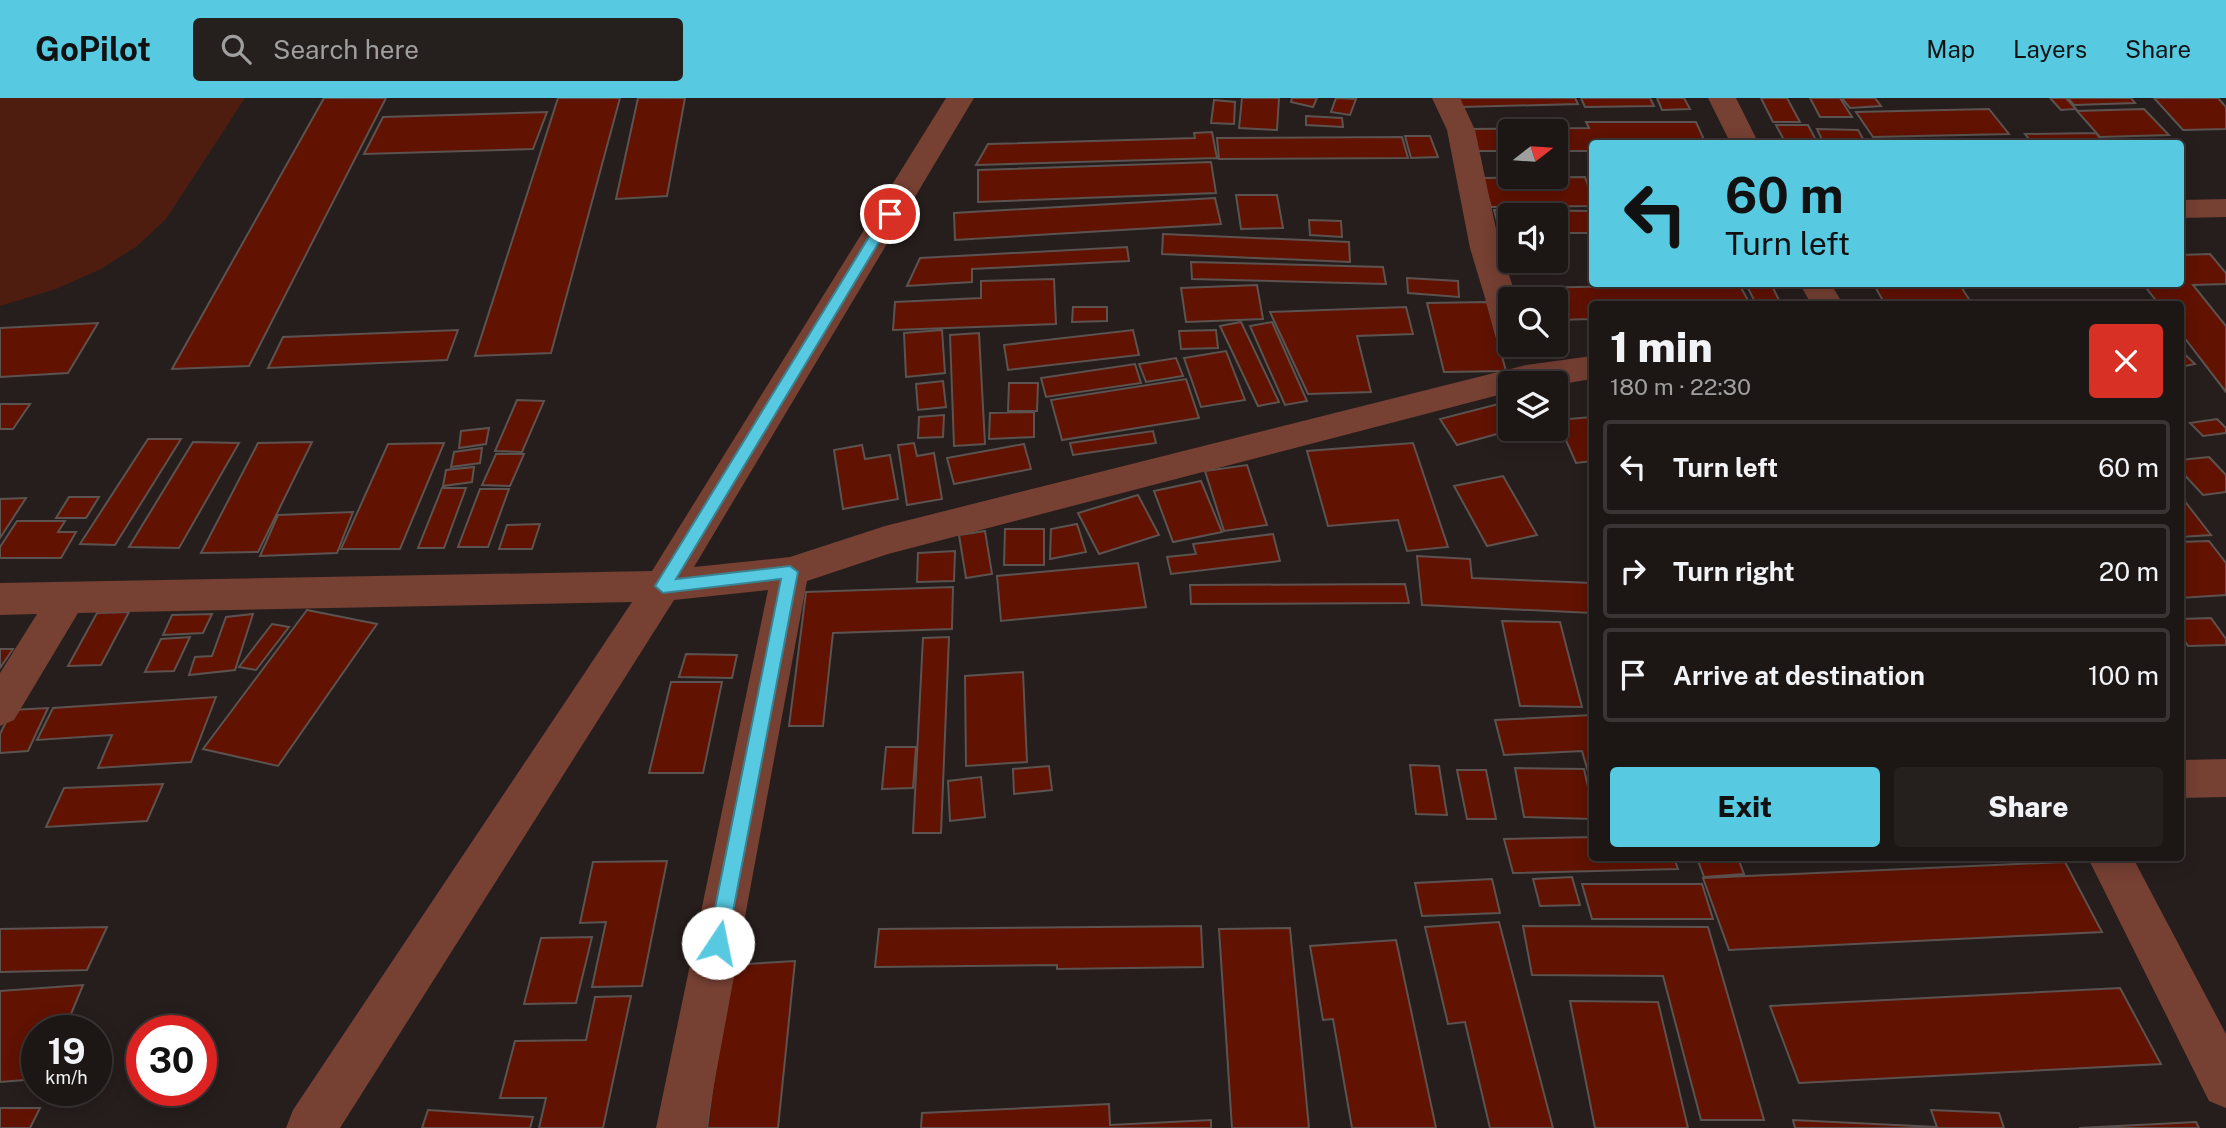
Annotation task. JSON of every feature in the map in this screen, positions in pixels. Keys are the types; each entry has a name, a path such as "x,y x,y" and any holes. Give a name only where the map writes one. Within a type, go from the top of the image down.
{"street":[{"path":"311,1128 663,586 960,98"},
{"path":"1446,98 1461,130 1485,248 1498,290"},
{"path":"1722,98 1743,140"},
{"path":"2184,209 2226,208"},
{"path":"0,600 663,586 790,572 885,540 1082,487 1521,361 1589,368"},
{"path":"681,1128 790,572"},
{"path":"0,708 66,600"},
{"path":"2184,779 2226,778"},
{"path":"2112,861 2226,1084"}],"shaded area":[{"path":"0,98 245,98 166,219 136,247 101,269 56,289 0,306"}],"building":[{"path":"324,98 386,98 249,366 172,369"},
{"path":"558,98 620,98 551,353 475,356"},
{"path":"638,98 685,98 667,196 616,199"},
{"path":"1242,98 1279,98 1277,130 1239,128"},
{"path":"1292,98 1317,98 1313,107 1291,102"},
{"path":"1336,98 1356,99 1350,115 1331,112"},
{"path":"1459,98 1575,98 1578,104 1462,107"},
{"path":"1581,98 1650,98 1654,106 1585,107"},
{"path":"1657,98 1684,98 1690,109 1662,110"},
{"path":"1761,98 1787,98 1800,122 1773,122"},
{"path":"1810,98 1840,98 1852,117 1820,117"},
{"path":"1842,98 1875,98 1881,106 1850,108"},
{"path":"2050,98 2066,98 2076,109 2061,110"},
{"path":"2068,98 2131,98 2135,103 2074,105"},
{"path":"2154,98 2218,98 2226,107 2226,129 2183,130"},
{"path":"1214,100 1235,102 1234,124 1211,123"},
{"path":"1989,109 2009,134 1873,137 1856,112"},
{"path":"2144,109 2169,135 2100,137 2077,111"},
{"path":"547,112 533,149 364,154 383,117"},
{"path":"1306,116 1342,118 1343,127 1306,125"},
{"path":"1586,122 1696,122 1704,140 1589,140 1589,151 1568,151 1568,128 1589,128"},
{"path":"1776,125 1808,125 1816,140 1784,140"},
{"path":"1470,129 1498,129 1498,151 1477,151"},
{"path":"1817,129 1858,130 1864,140 1822,140"},
{"path":"1212,132 1217,158 976,165 988,144 1195,138 1194,133"},
{"path":"2096,133 2101,140 2030,140 2025,134"},
{"path":"1405,136 1430,136 1438,157 1411,158"},
{"path":"1402,137 1408,158 1219,159 1217,138"},
{"path":"1211,162 1216,193 978,202 978,170"},
{"path":"1568,177 1585,177 1589,188 1589,206 1568,206 1568,203 1498,203 1498,207 1491,207 1482,178 1498,178 1498,189 1568,189"},
{"path":"1236,195 1277,195 1283,228 1241,229"},
{"path":"1215,198 1221,224 955,240 954,213"},
{"path":"1568,211 1589,211 1589,233 1568,233"},
{"path":"1309,220 1341,221 1342,237 1310,235"},
{"path":"1163,234 1349,242 1350,262 1162,254"},
{"path":"1127,247 1129,261 972,269 972,282 907,286 920,258"},
{"path":"2210,254 2226,273 2226,284 2193,285 2226,326 2226,392 2184,337 2184,301 2157,301 2145,287 2184,287 2184,255"},
{"path":"1191,262 1383,267 1386,284 1192,279"},
{"path":"1407,278 1458,281 1459,297 1408,293"},
{"path":"1054,279 1056,324 893,330 895,302 981,298 981,281"},
{"path":"1257,285 1263,319 1186,322 1181,288"},
{"path":"1568,287 1741,287 1748,301 1589,301 1589,319 1568,320"},
{"path":"1748,287 1772,287 1780,301 1754,301"},
{"path":"1875,287 1961,287 1970,301 1883,301"},
{"path":"1487,302 1498,342 1498,357 1502,357 1506,371 1444,372 1427,303"},
{"path":"1073,307 1107,307 1107,321 1072,322"},
{"path":"1406,307 1413,334 1357,336 1371,392 1308,394 1270,312"},
{"path":"1241,322 1279,402 1258,406 1220,326"},
{"path":"1272,322 1307,401 1285,405 1250,326"},
{"path":"98,323 68,373 0,377 0,328"},
{"path":"458,330 447,360 268,368 283,337"},
{"path":"942,330 945,373 906,377 904,333"},
{"path":"1133,330 1139,355 1008,370 1004,345"},
{"path":"1216,330 1218,348 1181,349 1179,331"},
{"path":"979,333 985,444 954,446 950,335"},
{"path":"1226,351 1245,400 1201,407 1184,358"},
{"path":"2184,354 2195,364 2184,366"},
{"path":"1176,358 1183,376 1146,382 1139,364"},
{"path":"1135,364 1141,383 1046,397 1041,378"},
{"path":"1186,379 1199,418 1062,440 1051,400"},
{"path":"943,381 946,407 918,410 916,384"},
{"path":"1009,383 1038,383 1037,411 1008,411"},
{"path":"517,400 544,401 522,452 495,451"},
{"path":"0,404 30,404 13,429 0,429"},
{"path":"1498,404 1498,434 1457,445 1440,419"},
{"path":"1034,412 1034,437 989,439 990,413"},
{"path":"944,415 943,437 918,438 919,417"},
{"path":"1589,417 1589,461 1576,463 1566,441 1568,419"},
{"path":"2217,419 2226,428 2226,433 2203,436 2190,423"},
{"path":"489,428 486,444 459,448 461,431"},
{"path":"1153,431 1156,443 1073,455 1070,443"},
{"path":"148,439 181,439 115,545 80,544"},
{"path":"193,442 239,443 179,548 129,547"},
{"path":"312,442 258,552 201,553 258,443"},
{"path":"444,443 400,549 341,549 388,444"},
{"path":"914,443 917,456 934,453 942,499 907,505 898,445"},
{"path":"1413,443 1448,547 1407,551 1398,520 1328,526 1307,451"},
{"path":"1024,444 1031,469 954,484 947,458"},
{"path":"862,445 865,459 890,455 898,499 843,509 834,450"},
{"path":"482,448 480,463 451,467 454,452"},
{"path":"496,454 524,454 510,486 482,485"},
{"path":"2209,457 2226,475 2226,492 2203,495 2184,474 2184,460"},
{"path":"1247,465 1267,525 1224,531 1205,471"},
{"path":"474,467 472,482 443,486 446,470"},
{"path":"1503,476 1537,535 1487,546 1454,486"},
{"path":"1201,481 1222,532 1173,542 1154,491"},
{"path":"442,488 466,488 444,548 418,548"},
{"path":"480,489 509,489 488,547 458,547"},
{"path":"1138,495 1159,535 1099,554 1078,513"},
{"path":"69,497 99,497 86,518 56,518"},
{"path":"26,498 0,538 0,499"},
{"path":"2184,500 2211,535 2184,537"},
{"path":"353,512 337,553 260,556 278,515"},
{"path":"17,521 65,521 58,532 76,532 61,558 0,558 0,547"},
{"path":"540,524 532,549 499,549 507,525"},
{"path":"1077,524 1086,552 1050,559 1051,529"},
{"path":"1005,529 1044,529 1044,565 1004,565"},
{"path":"985,531 992,574 966,578 959,535"},
{"path":"1273,534 1280,561 1171,574 1167,557 1196,554 1193,544"},
{"path":"2209,541 2226,563 2226,595 2184,598 2184,542"},
{"path":"955,551 954,581 917,582 918,553"},
{"path":"1417,556 1470,559 1472,578 1589,583 1589,613 1422,605"},
{"path":"1138,563 1146,607 1001,621 997,576"},
{"path":"1405,584 1409,603 1191,604 1190,585"},
{"path":"953,587 952,629 833,633 823,726 789,726 806,592"},
{"path":"307,610 377,624 278,766 203,749"},
{"path":"129,612 101,665 68,666 97,613"},
{"path":"212,614 203,633 163,635 172,615"},
{"path":"253,614 235,670 189,675 195,657 212,656 226,617"},
{"path":"2211,618 2226,639 2226,645 2188,646 2184,640 2184,619"},
{"path":"1502,621 1560,622 1582,707 1520,706"},
{"path":"272,624 289,627 256,670 239,667"},
{"path":"190,637 174,671 145,672 161,639"},
{"path":"949,637 941,833 913,833 923,638"},
{"path":"0,649 13,649 0,668"},
{"path":"686,654 737,655 732,678 679,677"},
{"path":"1023,672 1027,762 966,766 965,676"},
{"path":"671,682 722,682 703,773 649,773"},
{"path":"216,697 191,762 98,768 112,735 37,740 53,708"},
{"path":"48,708 28,751 0,753 0,734 12,710"},
{"path":"1589,715 1589,776 1582,751 1504,755 1495,720"},
{"path":"886,747 916,747 913,788 882,789"},
{"path":"1410,765 1439,766 1447,815 1416,814"},
{"path":"1049,766 1052,790 1014,794 1013,769"},
{"path":"1515,768 1584,769 1589,792 1589,819 1524,817"},
{"path":"1457,770 1486,770 1496,819 1467,819"},
{"path":"981,777 985,817 950,821 948,781"},
{"path":"163,784 147,821 46,827 64,788"},
{"path":"1589,837 1589,861 1675,861 1678,869 1513,873 1504,839"},
{"path":"667,861 642,986 592,987 606,922 580,923 593,862"},
{"path":"1698,861 1739,861 1744,874 1704,877"},
{"path":"2065,862 2102,932 1729,950 1703,878"},
{"path":"1572,877 1580,905 1540,906 1533,879"},
{"path":"1492,879 1500,913 1422,916 1415,883"},
{"path":"1582,884 1702,884 1713,919 1592,919"},
{"path":"1499,922 1553,1128 1490,1128 1465,1022 1448,1024 1425,927"},
{"path":"1201,926 1203,967 875,967 879,929"},
{"path":"1523,926 1708,927 1764,1120 1701,1120 1663,976 1532,975"},
{"path":"107,927 87,970 0,972 0,929"},
{"path":"1290,928 1309,1128 1232,1128 1219,929"},
{"path":"592,937 576,1003 524,1004 541,938"},
{"path":"1396,940 1436,1128 1352,1128 1333,1019 1323,1020 1310,946"},
{"path":"795,961 778,1128 707,1128 729,965"},
{"path":"83,985 71,1015 21,1015 21,1080 0,1082 0,991"},
{"path":"2120,988 2161,1064 1799,1083 1770,1006"},
{"path":"631,996 603,1128 539,1128 546,1098 500,1098 515,1041 586,1040 595,997"},
{"path":"1570,1001 1658,1002 1688,1128 1595,1128"},
{"path":"1109,1104 1110,1125 1211,1120 1211,1128 921,1128 922,1113"},
{"path":"0,1108 40,1108 30,1128 0,1128"},
{"path":"428,1110 533,1117 530,1128 422,1128"},
{"path":"1931,1110 1999,1113 2004,1128 1795,1128 1793,1120 1937,1127"},
{"path":"2196,1122 2199,1128 2079,1128"}],"route":[{"path":"718,943 790,572 663,586 890,214"}]}
